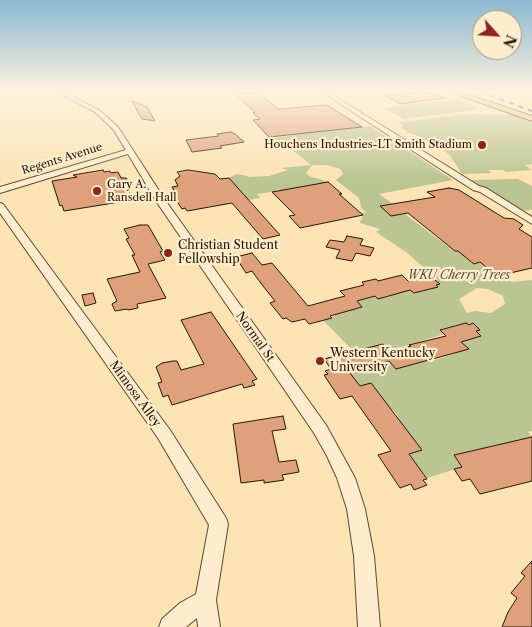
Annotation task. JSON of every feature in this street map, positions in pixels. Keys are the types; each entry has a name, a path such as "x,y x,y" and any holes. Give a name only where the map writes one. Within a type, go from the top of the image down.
{"street":[{"name":"Normal St","path":"111,121 121,134 161,201 320,430 334,454 346,478 358,518 365,564 369,627"},
{"path":"371,121 532,221"},
{"name":"Regents Avenue","path":"0,190 130,150"},
{"path":"476,188 476,191 532,227"},
{"name":"Mimosa Alley","path":"0,206 164,434 219,524 205,600 209,627"},
{"path":"170,627 188,611 205,600"}],"green space":[{"name":"Houchens Industries-LT Smith Stadium","path":"528,121 532,123 532,164 525,165 532,170 506,172 503,170 489,170 491,173 462,174 449,154 416,135 406,132 408,131 400,128 404,126 398,122"},
{"name":"WKU Cherry Trees","path":"370,126 453,180 379,194 393,204 380,206 391,216 405,214 454,251 458,251 474,264 480,262 497,276 512,282 532,280 532,431 528,432 532,437 454,455 462,467 427,478 409,454 421,450 398,416 360,386 347,369 362,362 367,368 389,361 396,369 432,361 468,349 461,342 481,336 473,324 469,325 466,323 441,329 444,334 409,345 388,350 354,352 323,320 332,318 336,314 362,307 357,301 408,288 414,293 437,287 436,281 438,280 406,252 376,232 380,229 360,223 362,213 366,212 361,208 359,198 336,180 343,174 338,168 326,165 312,165 306,173 309,176 328,182 282,190 276,189 277,191 257,194 260,198 248,200 229,178 236,174 248,177 269,176 288,170 281,168 311,165 286,145 270,138","holes":["477,288 488,289 503,296 505,304 491,313 475,311 467,313 459,299"]},
{"path":"518,179 532,186 532,210 520,211 471,180"}],"building":[{"path":"254,121 353,121 362,127 269,137"},
{"path":"231,132 244,142 220,146 222,148 192,152 186,140 219,136 217,134"},
{"name":"Gary A. Ransdell Hall","path":"103,170 104,172 110,171 111,173 118,172 121,178 126,178 131,187 127,188 131,195 124,196 125,200 120,202 64,211 62,205 60,206 52,181"},
{"path":"188,170 215,174 220,179 229,178 280,235 263,239 232,203 187,211 185,208 182,209 170,191 174,190 172,187 178,186 175,180 180,176 177,172"},
{"path":"328,182 363,215 300,228 289,216 295,215 272,192"},
{"path":"449,188 459,190 504,218 514,219 523,225 519,229 532,237 532,268 497,276 480,262 474,264 458,251 455,251 408,213 391,216 380,206 435,197 427,192"},
{"path":"148,225 163,251 160,252 165,260 148,264 166,298 137,304 138,308 115,311 112,304 117,301 107,279 140,272 132,255 135,255 126,239 129,238 124,229"},
{"path":"347,236 363,239 360,245 374,248 370,256 356,253 352,261 336,258 340,250 326,247 330,240 344,242"},
{"path":"252,253 262,265 272,263 308,306 345,296 340,291 364,285 362,282 376,279 378,281 402,275 408,281 430,276 440,284 436,285 438,287 414,293 410,290 378,299 375,296 357,301 362,307 309,324 305,319 292,322 286,318 283,319 270,303 275,301 252,271 246,273 236,257"},
{"path":"93,293 96,303 85,306 82,295"},
{"path":"211,312 257,379 252,381 255,385 244,388 242,384 172,405 168,395 163,397 158,383 162,382 156,367 162,363 173,361 177,361 181,370 204,364 181,320"},
{"path":"466,323 469,325 473,323 480,330 476,331 481,336 461,342 469,349 396,369 389,361 366,368 363,364 346,368 360,386 371,383 422,450 409,454 427,479 423,480 427,485 414,490 411,484 400,488 378,455 391,451 352,396 340,399 324,375 328,374 325,371 331,369 324,359 383,344 390,352 411,346 409,345 446,336 440,330"},
{"path":"283,416 286,429 272,431 279,462 296,460 299,472 282,475 284,480 264,483 264,480 241,483 233,424"},
{"path":"532,437 532,481 480,494 470,479 462,481 454,469 462,467 454,455"},
{"path":"532,561 532,627 502,627 508,612 517,598 511,593 525,576 521,573"}],"place":[{"name":"Houchens Industries-LT Smith Stadium","path":"482,145"},
{"name":"Gary A. Ransdell Hall","path":"97,191"},
{"name":"Christian Student Fellowship","path":"168,253"},
{"name":"Western Kentucky University","path":"320,361"}]}
